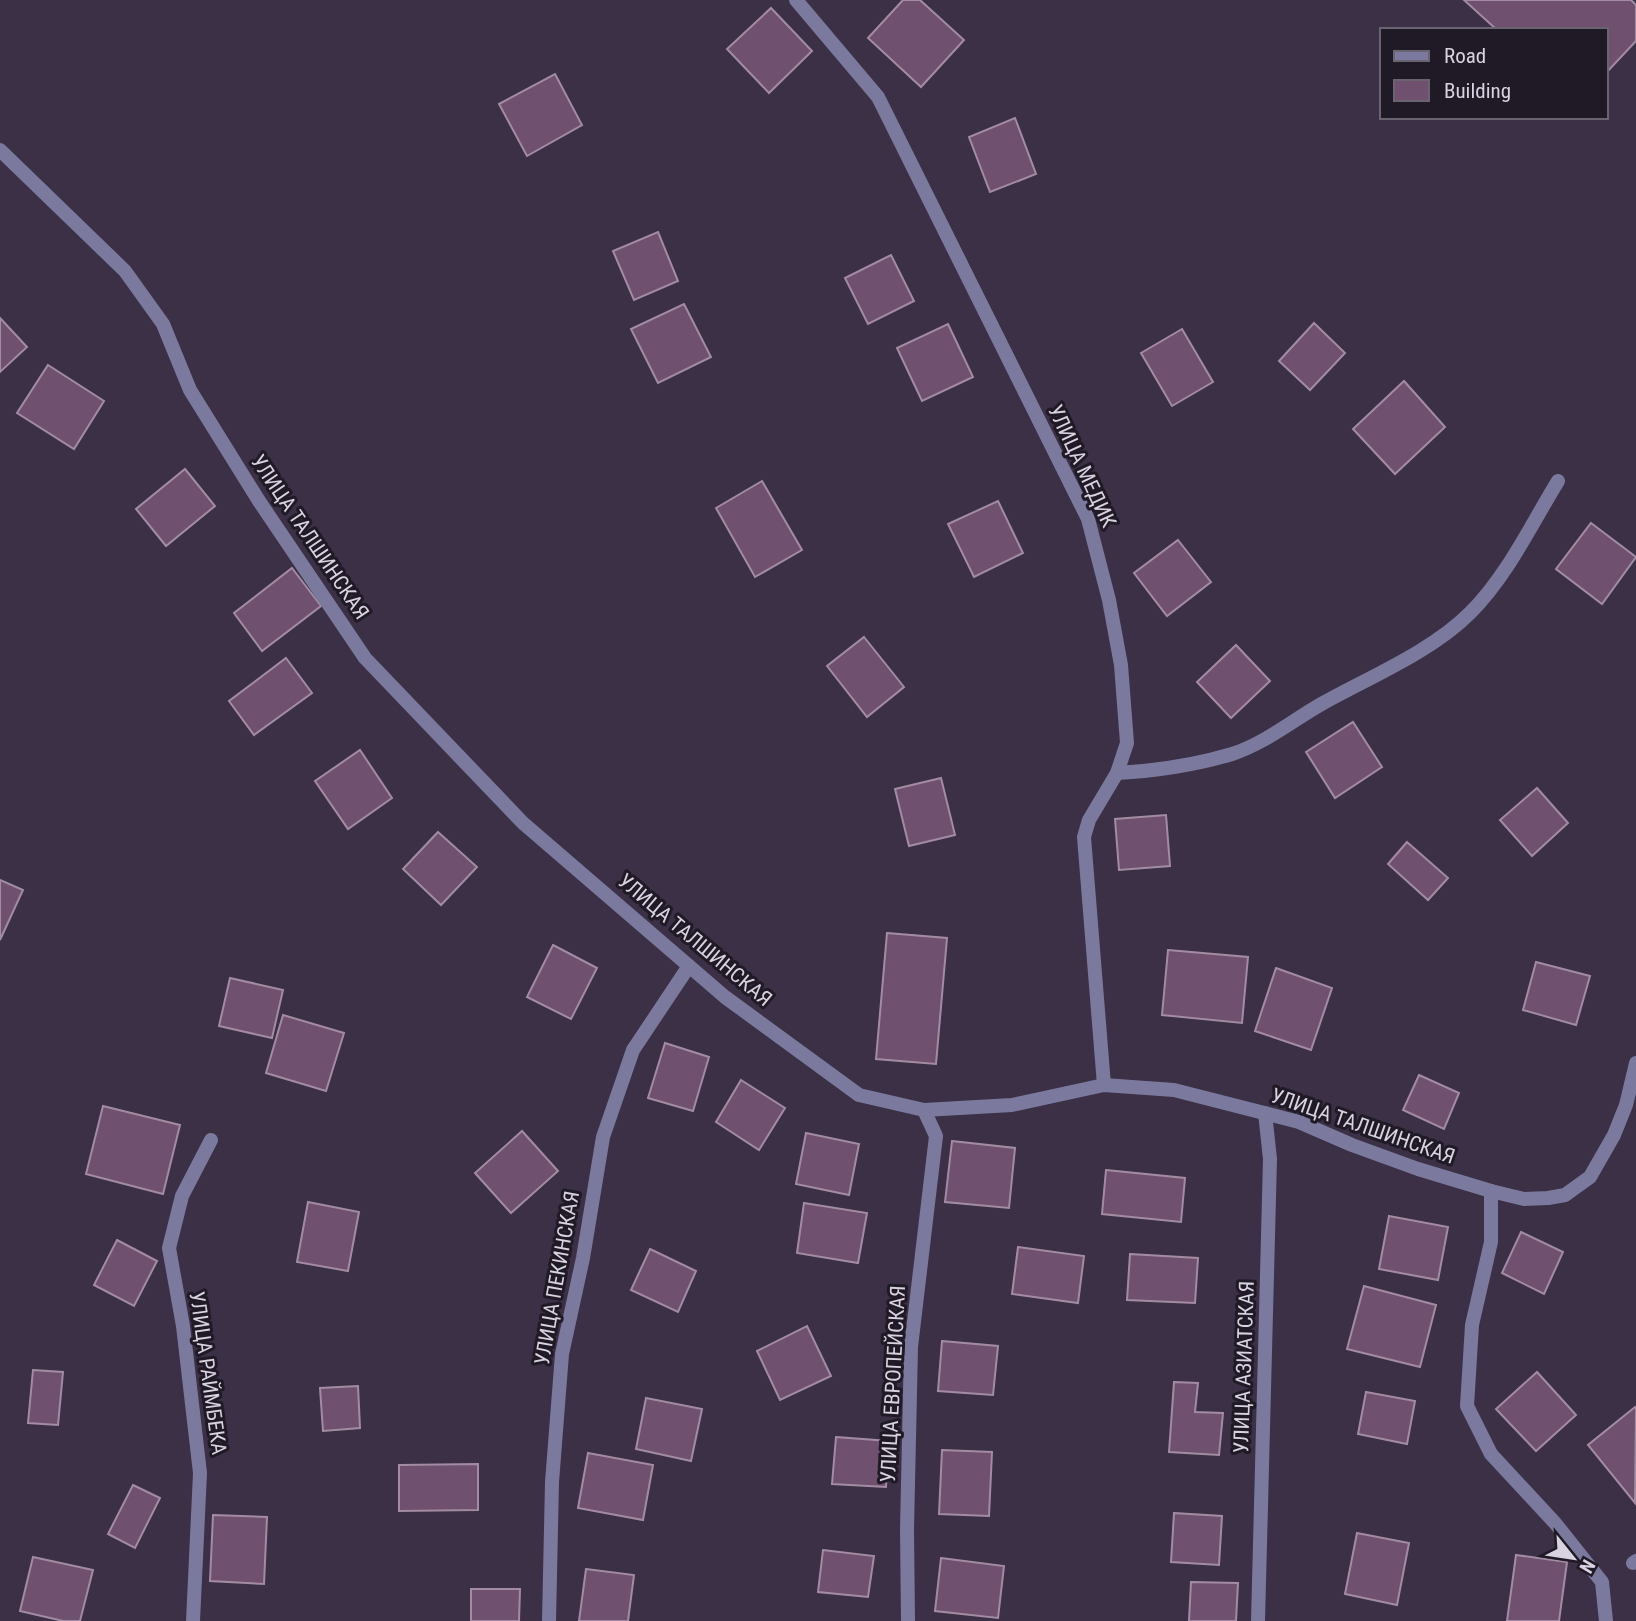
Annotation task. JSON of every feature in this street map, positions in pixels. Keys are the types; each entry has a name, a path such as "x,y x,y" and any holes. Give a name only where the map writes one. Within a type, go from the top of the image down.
{"street":[{"name":"УЛИЦА МЕДИК","path":"796,0 878,97 1088,519 1109,600 1121,665 1127,743 1117,773 1089,820 1084,838 1104,1085"},
{"name":"УЛИЦА ТАЛШИНСКАЯ","path":"0,150 125,271 163,324 190,390 258,501 365,658 523,823 724,998 859,1094 924,1110 1012,1105 1104,1085 1174,1090 1299,1122 1418,1169 1524,1199 1565,1195 1590,1177 1614,1135 1636,1063"},
{"path":"1117,773 1153,771 1232,754 1261,741 1445,635 1471,612 1502,574 1558,481"},
{"name":"УЛИЦА ПЕКИНСКАЯ","path":"549,1621 552,1482 562,1354 583,1258 603,1137 633,1050 689,966"},
{"name":"УЛИЦА ЕВРОПЕЙСКАЯ","path":"908,1621 907,1529 912,1347 936,1136 924,1110"},
{"name":"УЛИЦА АЗИАТСКАЯ","path":"1258,1621 1270,1173 1265,1113"},
{"name":"УЛИЦА РАЙМБЕКА","path":"193,1621 200,1472 183,1326 169,1248 182,1196 211,1140"},
{"path":"1491,1191 1491,1242 1472,1325 1467,1406 1491,1454 1555,1523 1602,1582 1606,1621"}],"building":[{"path":"903,0 920,0 964,40 921,87 868,38"},
{"path":"1464,0 1631,0 1636,5 1636,41 1608,71 1608,28 1495,28"},
{"path":"771,8 812,51 769,93 727,49"},
{"path":"555,74 582,125 527,156 499,104"},
{"path":"1015,118 1036,174 990,192 969,137"},
{"path":"658,232 678,281 634,300 613,251"},
{"path":"891,255 914,301 868,324 845,278"},
{"path":"684,304 711,357 658,383 631,329"},
{"path":"0,318 27,347 0,372"},
{"path":"1314,323 1345,353 1310,390 1279,361"},
{"path":"948,324 973,377 922,401 897,348"},
{"path":"1182,329 1213,382 1172,406 1141,353"},
{"path":"48,365 104,401 74,449 17,413"},
{"path":"1404,381 1445,427 1395,474 1353,429"},
{"path":"185,469 215,506 166,546 136,509"},
{"path":"762,481 802,550 755,577 716,508"},
{"path":"998,501 1023,553 974,577 948,524"},
{"path":"1591,523 1636,557 1602,604 1556,569"},
{"path":"1178,540 1211,582 1167,616 1134,573"},
{"path":"292,568 321,606 262,651 234,613"},
{"path":"864,637 904,687 867,717 827,666"},
{"path":"1236,645 1270,681 1231,718 1197,682"},
{"path":"286,658 312,693 254,735 229,701"},
{"path":"1353,722 1382,767 1335,798 1306,752"},
{"path":"360,750 392,798 348,829 315,781"},
{"path":"941,778 955,835 909,846 895,789"},
{"path":"1537,788 1568,823 1532,856 1500,820"},
{"path":"1166,815 1170,866 1119,870 1115,819"},
{"path":"438,832 477,867 441,905 403,869"},
{"path":"1407,842 1448,878 1428,900 1388,864"},
{"path":"0,880 23,890 0,940"},
{"path":"887,933 947,938 936,1064 876,1059"},
{"path":"553,945 597,968 571,1019 527,997"},
{"path":"1168,950 1248,957 1242,1023 1162,1015"},
{"path":"1536,962 1590,976 1576,1025 1523,1010"},
{"path":"1276,968 1332,988 1311,1050 1255,1031"},
{"path":"230,978 283,990 272,1038 219,1026"},
{"path":"283,1015 344,1033 326,1091 266,1073"},
{"path":"665,1043 709,1057 693,1111 648,1098"},
{"path":"1419,1075 1459,1093 1444,1129 1403,1110"},
{"path":"741,1080 785,1108 759,1150 716,1122"},
{"path":"103,1106 180,1125 163,1194 86,1174"},
{"path":"522,1131 558,1171 511,1213 475,1173"},
{"path":"806,1133 859,1144 849,1195 796,1184"},
{"path":"952,1141 1015,1148 1009,1208 945,1202"},
{"path":"1106,1170 1185,1178 1181,1222 1102,1214"},
{"path":"308,1202 359,1212 348,1271 297,1262"},
{"path":"804,1203 867,1213 858,1263 797,1253"},
{"path":"1389,1216 1448,1227 1438,1280 1379,1269"},
{"path":"1521,1232 1563,1252 1544,1294 1502,1273"},
{"path":"117,1240 157,1261 134,1306 94,1285"},
{"path":"1018,1247 1084,1256 1078,1303 1012,1294"},
{"path":"650,1249 696,1271 678,1312 631,1290"},
{"path":"1130,1254 1198,1258 1195,1303 1127,1300"},
{"path":"1364,1286 1436,1305 1420,1367 1347,1349"},
{"path":"807,1326 831,1376 780,1400 757,1351"},
{"path":"942,1341 998,1346 993,1395 938,1391"},
{"path":"33,1370 63,1372 58,1425 28,1423"},
{"path":"1537,1372 1576,1415 1536,1451 1496,1409"},
{"path":"1174,1382 1198,1383 1195,1412 1223,1413 1219,1455 1169,1452"},
{"path":"358,1386 360,1428 323,1431 320,1388"},
{"path":"1366,1392 1415,1401 1407,1444 1358,1434"},
{"path":"646,1398 702,1409 691,1461 636,1449"},
{"path":"1635,1407 1636,1409 1635,1503 1588,1445"},
{"path":"836,1437 889,1441 886,1487 832,1484"},
{"path":"942,1450 992,1452 989,1516 939,1514"},
{"path":"588,1453 653,1465 643,1520 578,1508"},
{"path":"478,1464 478,1510 399,1511 399,1465"},
{"path":"133,1485 160,1498 135,1548 108,1534"},
{"path":"1174,1513 1222,1516 1219,1565 1171,1562"},
{"path":"213,1515 267,1517 264,1584 210,1581"},
{"path":"1357,1533 1409,1543 1397,1605 1345,1594"},
{"path":"823,1550 874,1556 868,1597 818,1592"},
{"path":"1516,1555 1567,1562 1559,1621 1507,1621"},
{"path":"33,1557 93,1570 80,1621 63,1621 20,1611"},
{"path":"941,1558 1004,1566 998,1618 935,1611"},
{"path":"586,1569 634,1575 628,1621 579,1621"},
{"path":"1191,1582 1238,1583 1236,1621 1189,1621"},
{"path":"471,1589 520,1589 519,1621 471,1621"}]}
